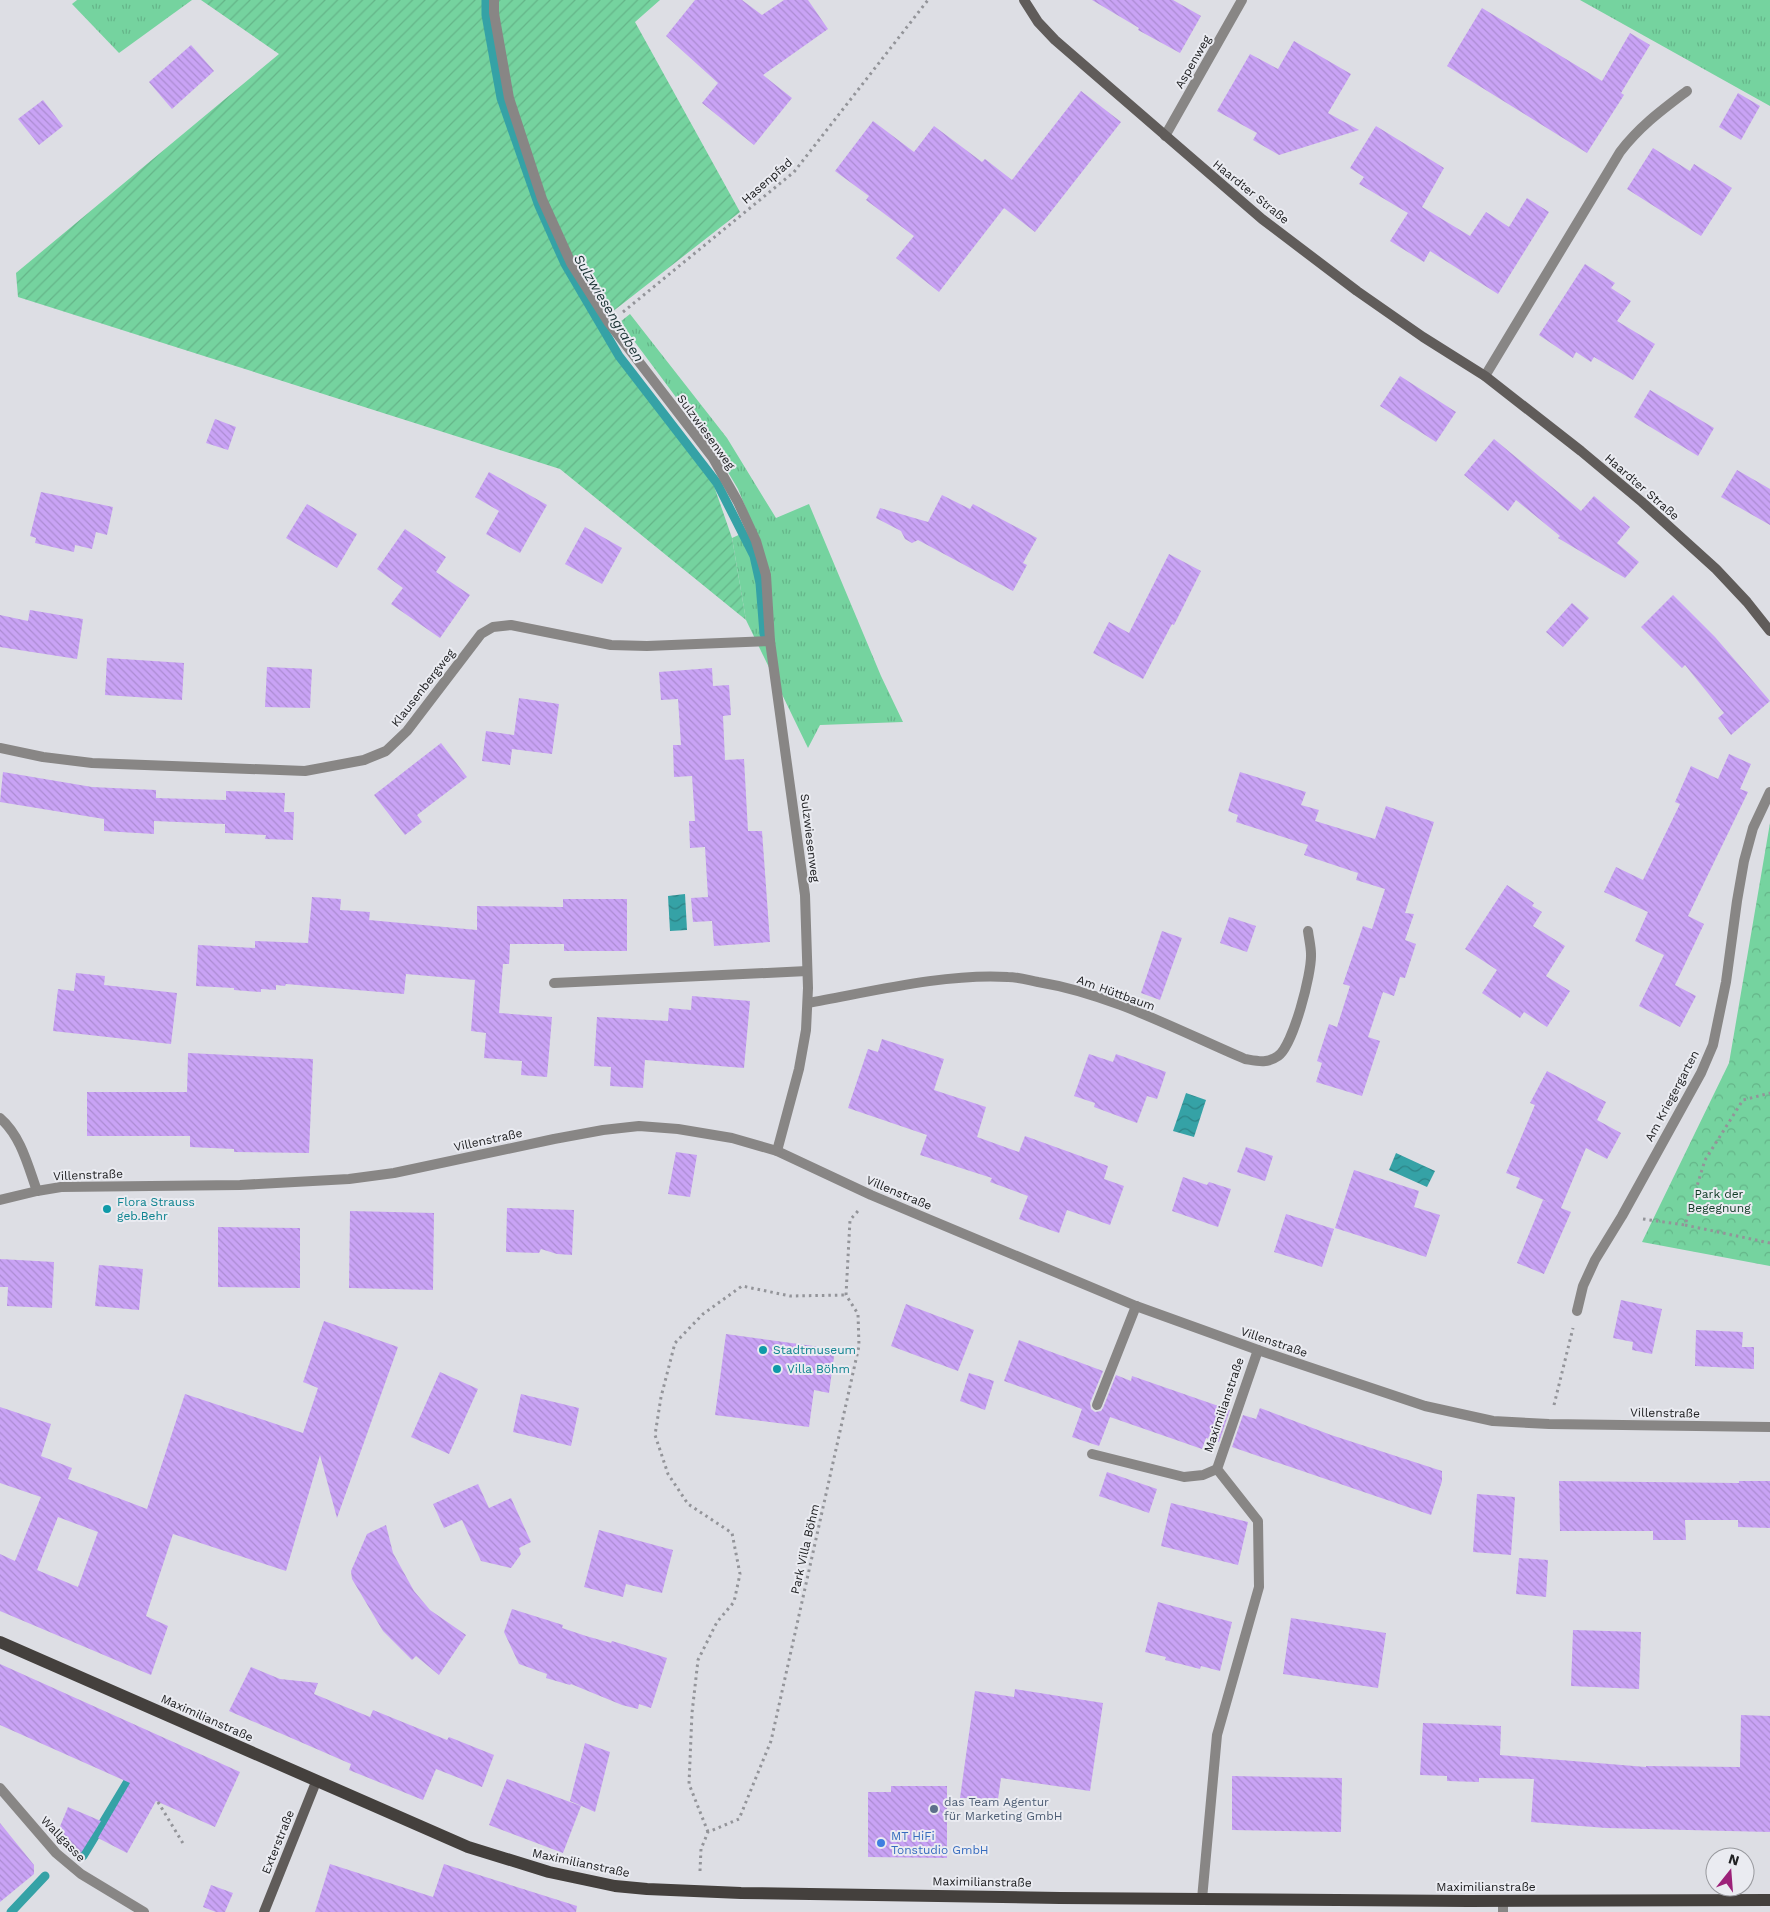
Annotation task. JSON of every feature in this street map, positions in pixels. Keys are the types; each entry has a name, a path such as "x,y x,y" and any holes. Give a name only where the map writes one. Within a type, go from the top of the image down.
{"main road":[{"name":"Maximilianstraße","path":"0,1642 468,1847 549,1872 615,1886 647,1890 1503,1906 1770,1900"}],"street":[{"name":"Sulzwiesenweg","path":"494,0 494,13 509,98 542,198 571,263 609,323 713,458 738,502 756,541 766,575 770,641 794,804 805,895 808,1003 806,1030 799,1069 777,1151"},
{"name":"Haardter Straße","path":"1024,0 1038,22 1055,40 1278,231 1409,327 1484,376 1566,438 1642,502 1716,569 1747,602 1770,631"},
{"name":"Aspenweg","path":"1165,136 1242,0"},
{"path":"1484,376 1620,152 1642,127 1688,92"},
{"name":"Klausenbergweg","path":"0,748 43,757 92,762 305,771 320,769 364,760 386,751 407,731 481,634 493,627 511,626 611,645 647,646 770,641"},
{"name":"Am Kriegergarten","path":"1577,1311 1583,1286 1595,1260 1622,1216 1701,1073 1712,1045 1724,992 1744,861 1753,828 1770,792"},
{"name":"Am Hüttbaum","path":"808,1003 934,982 977,977 1010,977 1085,992 1114,1002 1245,1059 1265,1062 1279,1055 1288,1042 1301,1004 1308,981 1311,955 1308,931"},
{"path":"554,984 807,971"},
{"path":"0,1118 6,1123 20,1145 37,1191"},
{"name":"Villenstraße","path":"0,1200 61,1187 293,1184 349,1179 394,1173 602,1130 640,1126 678,1129 732,1138 777,1151 871,1195 1136,1306 1258,1350 1425,1406 1494,1421 1549,1424 1770,1427"},
{"path":"1097,1405 1136,1306"},
{"name":"Maximilianstraße","path":"1202,1899 1217,1735 1259,1587 1258,1521 1217,1469 1258,1350"},
{"path":"1092,1454 1184,1477 1203,1475 1217,1469"},
{"name":"Exterstraße","path":"264,1912 316,1782"},
{"name":"Wallgasse","path":"0,1788 56,1853 81,1874 144,1912"}],"path":[{"name":"Hasenpfad","path":"609,323 794,172 928,0"},
{"path":"1685,1226 1705,1160 1743,1100 1770,1093"},
{"path":"699,1891 701,1849 708,1832 688,1784 692,1713 698,1660 717,1622 734,1602 740,1574 732,1533 688,1504 668,1474 655,1435 661,1398 675,1343 703,1314 742,1286 790,1296 846,1295 850,1220 871,1195"},
{"path":"1622,1216 1770,1243"},
{"name":"Park Villa Böhm","path":"708,1832 739,1819 771,1741 859,1346 858,1314 846,1295"},
{"path":"1549,1424 1577,1311"},
{"path":"158,1802 184,1845"}],"green space":[{"path":"77,0 192,0 119,53 72,4"},
{"path":"201,0 660,0 635,22 740,212 598,323 617,356 713,483 732,538 746,620 560,469 18,297 16,273 279,54"},
{"path":"1580,0 1770,0 1770,106"},
{"path":"630,314 727,438 776,518 809,504 881,676 903,722 820,725 808,748 746,620 732,538 754,528 738,489 713,447 620,322"},
{"name":"Park der Begegnung","path":"1770,823 1770,1266 1642,1242 1729,1063"}],"water":[{"path":"685,894 687,930 670,931 668,896"},
{"path":"1186,1093 1206,1100 1194,1137 1173,1131"},
{"path":"1396,1153 1435,1171 1427,1187 1389,1170"}],"building":[{"path":"695,0 742,0 762,15 784,0 808,0 828,29 763,75 792,98 754,145 702,103 718,83 666,36"},
{"path":"1092,0 1173,0 1201,16 1180,53 1138,30 1139,28"},
{"path":"1482,8 1602,81 1630,33 1650,45 1621,93 1624,95 1587,153 1447,66"},
{"path":"1294,41 1351,74 1328,113 1359,130 1279,155 1253,140 1257,133 1217,111 1250,54 1278,69"},
{"path":"191,45 214,71 172,109 149,82"},
{"path":"1081,91 1121,122 1035,232 1004,208 939,292 896,258 914,236 866,200 869,196 835,171 873,121 914,152 934,126 982,162 985,159 1012,180"},
{"path":"1738,93 1760,106 1741,140 1719,127"},
{"path":"43,100 63,126 39,145 18,119"},
{"path":"1376,126 1444,168 1422,207 1470,236 1486,212 1509,227 1527,198 1549,212 1498,294 1430,251 1424,262 1390,241 1408,213 1359,184 1364,177 1350,168"},
{"path":"1653,148 1690,171 1694,164 1732,188 1701,236 1627,189"},
{"path":"1585,264 1615,283 1611,288 1631,301 1617,321 1655,344 1633,380 1594,357 1591,362 1576,352 1573,358 1539,335"},
{"path":"1400,376 1456,412 1436,442 1380,406"},
{"path":"1650,390 1714,428 1698,456 1634,417"},
{"path":"215,419 236,427 228,450 206,443"},
{"path":"1494,439 1581,511 1594,496 1630,527 1617,543 1639,562 1625,578 1558,538 1560,536 1516,500 1508,511 1464,475"},
{"path":"1737,470 1770,489 1770,525 1721,497"},
{"path":"489,472 547,505 520,553 486,534 499,511 475,497"},
{"path":"41,492 113,507 107,535 96,532 92,549 75,545 74,552 35,543 36,538 30,536"},
{"path":"942,495 970,509 973,504 1037,538 1023,563 1027,565 1013,591 918,540 912,543 905,539 901,531 876,518 880,508 928,522"},
{"path":"307,504 357,534 337,568 286,538"},
{"path":"585,527 622,548 602,584 565,564"},
{"path":"405,529 446,557 436,572 470,595 440,638 391,604 403,588 377,569"},
{"path":"1169,554 1201,571 1174,625 1172,624 1143,679 1093,653 1109,622 1129,633"},
{"path":"1673,595 1715,637 1770,701 1731,735 1718,718 1724,713 1685,665 1682,668 1641,627"},
{"path":"1572,603 1589,618 1563,647 1546,632"},
{"path":"30,610 83,619 77,659 0,647 0,615 28,621"},
{"path":"107,658 184,663 182,700 105,695"},
{"path":"267,667 312,669 310,708 265,707"},
{"path":"712,668 713,686 729,685 731,715 723,716 725,760 744,759 748,831 762,831 770,942 714,946 712,921 693,922 691,898 708,897 705,847 690,848 689,821 695,821 692,776 674,777 673,745 681,745 678,699 661,700 659,672"},
{"path":"519,698 559,704 552,754 512,749 510,765 482,761 486,731 514,735"},
{"path":"441,743 467,777 417,815 422,822 405,835 374,795"},
{"path":"1729,754 1751,764 1740,789 1748,792 1688,916 1704,924 1675,985 1696,996 1680,1027 1639,1006 1664,955 1635,941 1648,912 1604,892 1616,867 1643,880 1680,804 1675,802 1691,766 1718,779"},
{"path":"3,772 92,787 156,790 156,798 226,800 226,791 285,793 284,812 294,812 293,840 265,839 266,835 225,833 225,824 154,821 154,834 104,831 104,819 0,802"},
{"path":"1240,772 1306,792 1301,805 1319,810 1315,821 1375,839 1386,806 1434,822 1405,913 1414,914 1405,940 1416,944 1405,978 1400,977 1394,996 1383,992 1368,1037 1380,1041 1362,1096 1316,1082 1322,1063 1317,1061 1329,1024 1337,1027 1350,986 1343,984 1363,926 1372,929 1385,889 1356,880 1358,873 1304,855 1308,845 1236,822 1238,815 1228,811"},
{"path":"1507,885 1534,903 1532,906 1542,912 1533,926 1565,946 1546,976 1570,991 1547,1027 1524,1012 1520,1018 1482,993 1497,970 1465,949"},
{"path":"312,897 341,899 340,910 370,912 369,920 477,930 477,906 563,907 563,899 627,899 627,951 564,951 564,944 510,944 509,964 503,964 499,1013 552,1017 547,1077 521,1075 522,1061 484,1058 486,1033 471,1031 475,980 406,974 404,994 286,984 285,986 276,985 276,990 261,989 261,992 234,990 234,988 196,986 198,945 255,948 255,941 308,943"},
{"path":"1229,917 1256,926 1247,952 1220,943"},
{"path":"1162,931 1182,938 1160,1000 1141,993"},
{"path":"76,973 105,976 104,985 177,993 171,1044 53,1031 58,989 74,991"},
{"path":"692,996 750,1001 744,1068 645,1060 643,1088 610,1086 611,1067 594,1066 597,1017 668,1021 669,1008 691,1010"},
{"path":"882,1039 944,1059 934,1090 986,1107 977,1137 1019,1152 1025,1136 1108,1166 1104,1179 1124,1186 1110,1225 1067,1210 1059,1233 1019,1219 1028,1196 990,1182 992,1178 920,1155 927,1135 848,1108 868,1049 878,1052"},
{"path":"188,1053 313,1059 309,1153 234,1152 234,1149 190,1147 190,1136 87,1136 87,1092 187,1092"},
{"path":"1089,1054 1113,1062 1116,1054 1166,1072 1157,1099 1147,1096 1137,1123 1094,1107 1095,1103 1074,1096"},
{"path":"1547,1071 1606,1102 1597,1120 1621,1133 1607,1159 1586,1148 1561,1208 1571,1212 1544,1274 1517,1263 1543,1200 1551,1203 1516,1188 1520,1178 1506,1173 1535,1105 1530,1103"},
{"path":"1246,1147 1273,1156 1265,1181 1237,1172"},
{"path":"676,1152 697,1155 690,1197 668,1194"},
{"path":"1354,1170 1419,1191 1414,1207 1440,1215 1426,1257 1335,1228"},
{"path":"1183,1177 1207,1185 1209,1182 1231,1189 1218,1227 1172,1211"},
{"path":"507,1208 574,1210 572,1255 557,1254 541,1249 539,1253 506,1252"},
{"path":"350,1211 434,1213 433,1290 349,1288"},
{"path":"1286,1214 1334,1229 1322,1267 1274,1252"},
{"path":"218,1227 300,1228 300,1288 218,1287"},
{"path":"0,1259 54,1262 52,1308 7,1306 8,1287 0,1287"},
{"path":"99,1265 143,1269 139,1310 95,1306"},
{"path":"1621,1300 1662,1309 1652,1354 1632,1350 1633,1342 1613,1338"},
{"path":"906,1304 974,1330 958,1371 891,1346"},
{"path":"324,1321 398,1347 337,1518 320,1455 286,1571 173,1534 146,1616 168,1626 151,1675 0,1611 0,1554 15,1561 41,1497 0,1483 0,1407 51,1424 41,1456 72,1468 68,1479 147,1509 185,1394 303,1433 318,1388 303,1382","holes":["58,1517 98,1532 78,1587 37,1570"]},
{"path":"1696,1330 1743,1332 1742,1347 1754,1347 1754,1369 1695,1366"},
{"name":"Villa Böhm","path":"726,1334 835,1349 829,1393 814,1390 809,1427 715,1415"},
{"path":"1019,1340 1103,1371 1090,1403 1091,1409 1095,1412 1101,1411 1103,1408 1116,1375 1131,1381 1132,1376 1230,1410 1219,1442 1206,1438 1202,1449 1110,1417 1099,1446 1072,1437 1082,1409 1004,1381"},
{"path":"440,1372 478,1389 449,1454 411,1437"},
{"path":"969,1373 994,1381 985,1410 960,1401"},
{"path":"521,1394 579,1408 571,1446 513,1432"},
{"path":"1260,1408 1331,1435 1442,1471 1442,1481 1431,1515 1232,1447 1243,1415 1256,1419"},
{"path":"1107,1472 1157,1489 1149,1513 1099,1496"},
{"path":"1559,1481 1739,1483 1739,1481 1770,1481 1770,1528 1738,1527 1738,1520 1685,1520 1686,1540 1653,1540 1653,1531 1560,1531"},
{"path":"478,1484 489,1508 511,1498 531,1542 519,1548 521,1554 511,1568 481,1561 462,1520 444,1528 433,1504"},
{"path":"1477,1494 1515,1497 1511,1555 1473,1552"},
{"path":"1171,1503 1248,1522 1238,1565 1161,1546"},
{"path":"386,1525 393,1553 414,1591 430,1610 466,1635 439,1675 416,1656 412,1660 383,1631 352,1579 351,1571 367,1534"},
{"path":"599,1530 673,1550 662,1593 626,1584 623,1597 584,1587"},
{"path":"1519,1558 1548,1560 1546,1597 1516,1594"},
{"path":"1158,1602 1232,1622 1220,1671 1201,1666 1200,1669 1165,1660 1166,1657 1145,1652"},
{"path":"512,1609 563,1625 562,1628 586,1636 611,1643 612,1641 667,1658 651,1708 639,1704 638,1709 622,1705 571,1684 546,1678 547,1674 519,1664 504,1632"},
{"path":"1291,1618 1386,1633 1378,1688 1283,1674"},
{"path":"1573,1630 1641,1632 1639,1689 1571,1686"},
{"path":"0,1664 240,1772 215,1827 156,1801 127,1853 98,1838 130,1783 0,1725"},
{"path":"251,1667 280,1679 318,1683 314,1694 370,1717 373,1710 447,1740 449,1737 494,1755 482,1787 436,1769 423,1800 349,1770 351,1764 229,1711"},
{"path":"1015,1689 1103,1703 1090,1791 1001,1778 998,1799 960,1798 975,1691 1014,1697"},
{"path":"1741,1715 1770,1716 1770,1832 1606,1828 1531,1822 1534,1779 1479,1778 1479,1782 1447,1781 1447,1776 1420,1775 1423,1723 1501,1726 1500,1755 1646,1767 1740,1767"},
{"path":"585,1743 610,1752 595,1812 570,1801"},
{"path":"1232,1776 1342,1778 1341,1832 1232,1830"},
{"path":"507,1779 581,1806 563,1853 489,1825"},
{"path":"891,1786 947,1786 947,1858 868,1857 868,1792 891,1792"},
{"path":"68,1807 101,1821 81,1853 59,1829"},
{"path":"0,1823 34,1865 34,1874 0,1902"},
{"path":"330,1864 433,1897 444,1864 577,1906 576,1912 315,1912"},
{"path":"211,1885 233,1893 225,1912 216,1912 203,1907"}],"waterway":[{"name":"Sulzwiesengraben","path":"486,0 486,15 501,98 539,206 565,264 619,356 717,483 754,556 760,583 764,634"},
{"path":"83,1856 133,1773"},
{"name":"Sulzwiesengraben","path":"11,1912 45,1876"}],"place":[{"name":"Flora Strauss geb.Behr","path":"107,1209"},
{"name":"Stadtmuseum","path":"763,1350"},
{"name":"Villa Böhm","path":"777,1369"},
{"name":"das Team Agentur für Marketing GmbH","path":"934,1809"},
{"name":"MT HiFi Tonstudio GmbH","path":"881,1843"}]}
